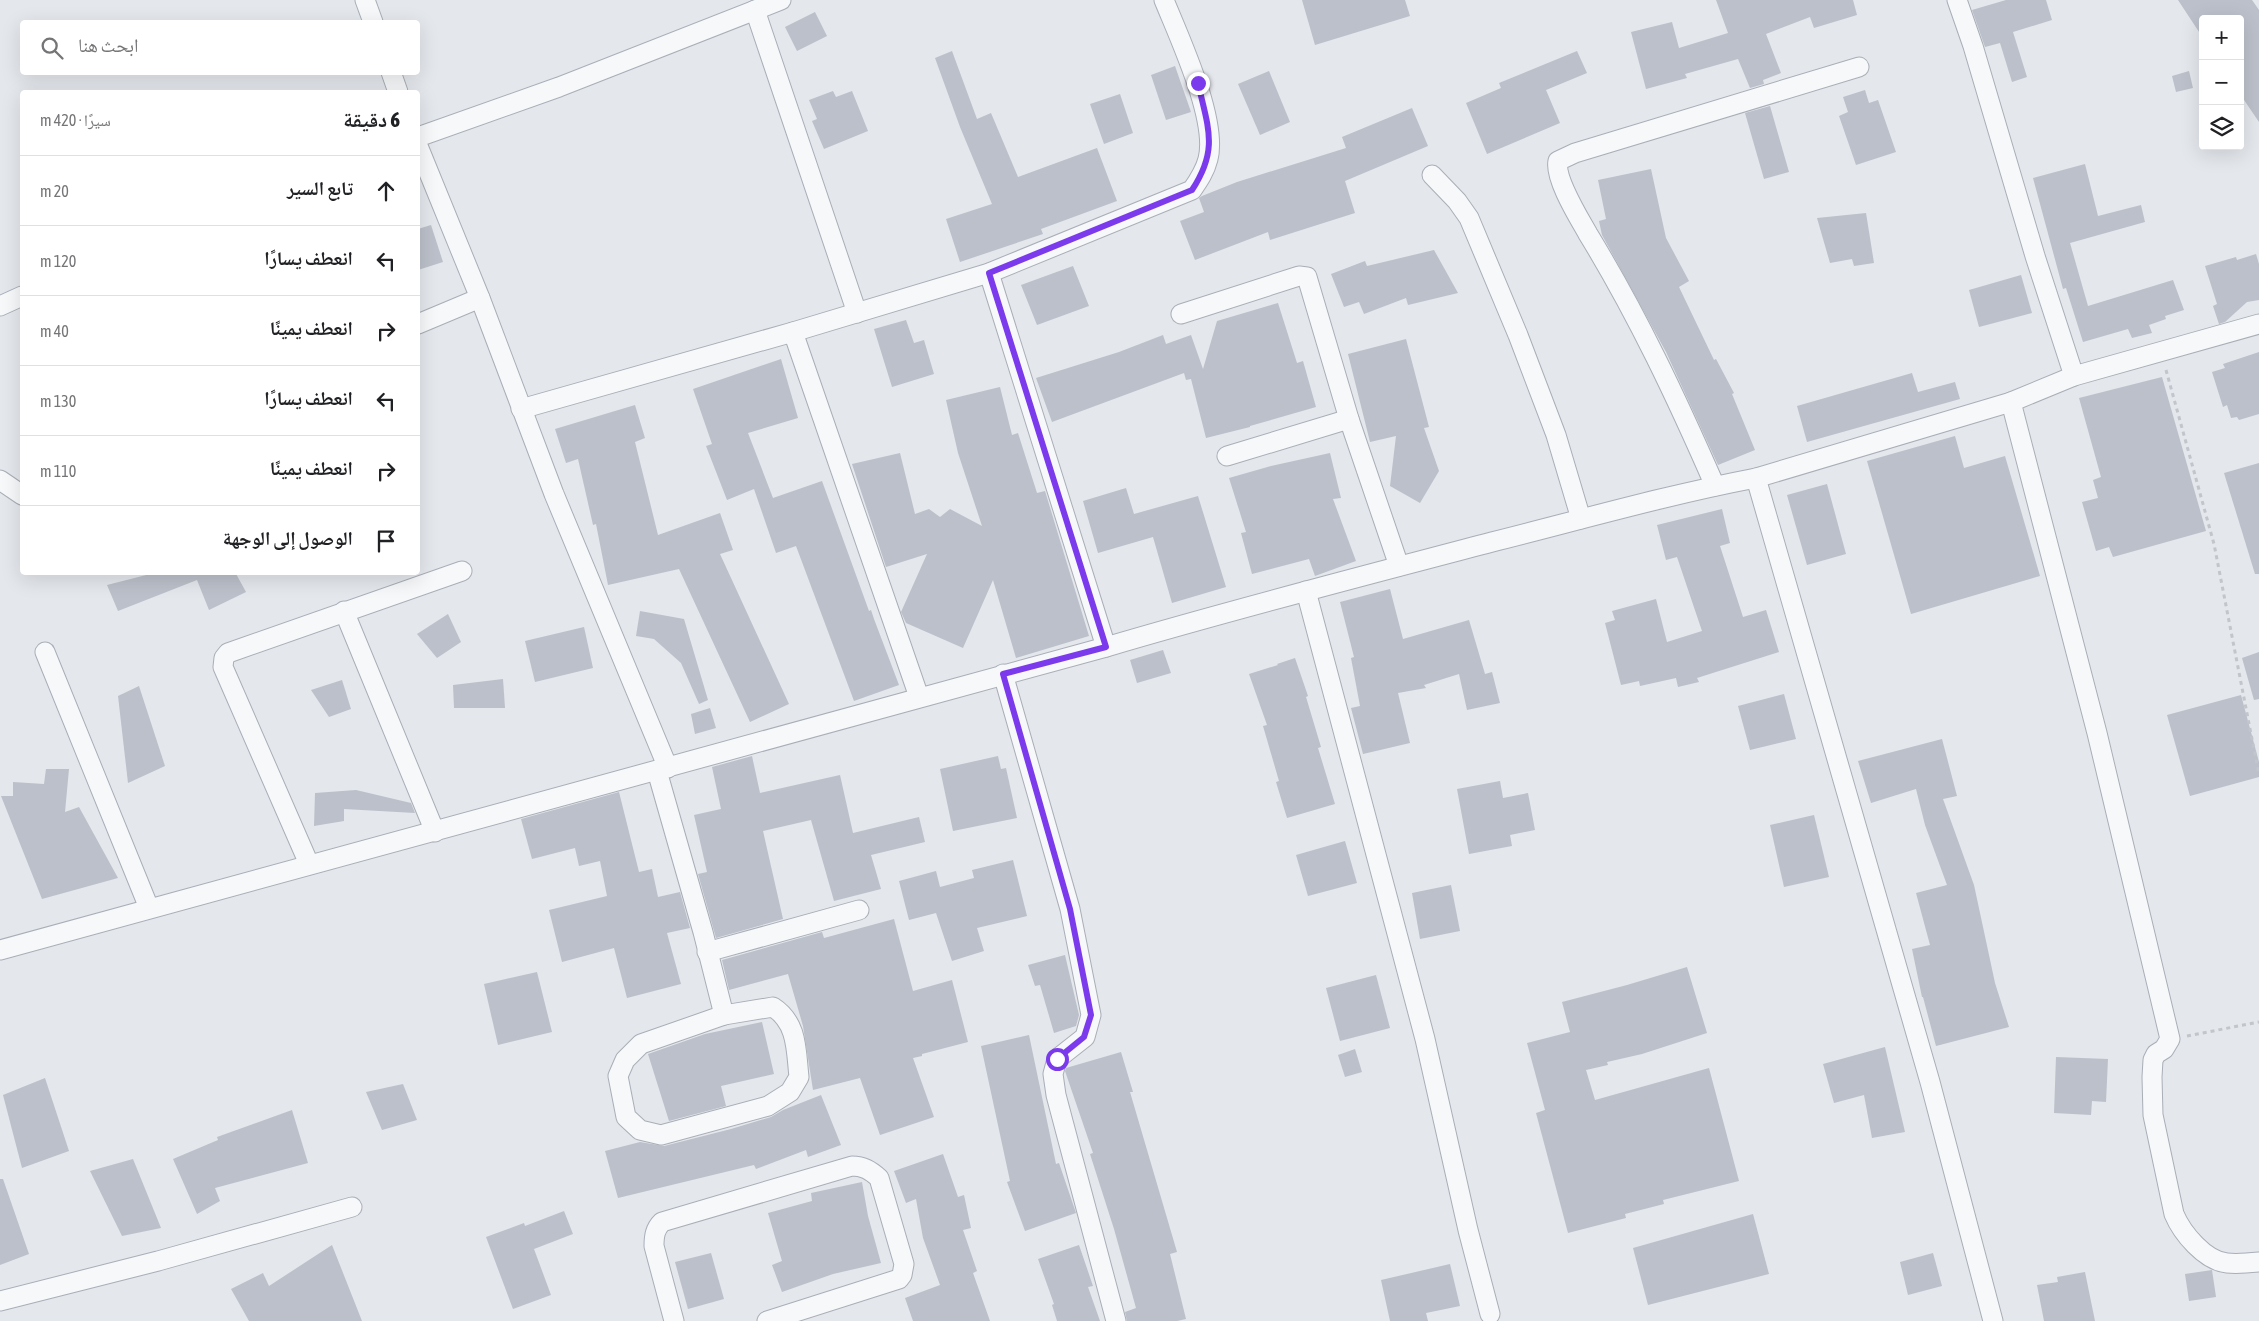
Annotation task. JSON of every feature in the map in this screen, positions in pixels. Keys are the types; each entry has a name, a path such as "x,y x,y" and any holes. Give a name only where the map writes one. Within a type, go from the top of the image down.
{"street":[{"path":"365,0 372,20"},
{"path":"420,136 559,87 782,0"},
{"path":"521,409 793,332 989,273 1192,190 1203,173 1209,157 1208,132 1198,83 1164,0"},
{"path":"1957,0 1976,56 2035,256 2074,376"},
{"path":"755,10 857,313"},
{"path":"1715,486 1686,419 1622,290 1569,197 1558,172 1558,161 1575,153 1859,67"},
{"path":"392,75 397,90"},
{"path":"420,151 480,298 521,409 663,769 724,1016"},
{"path":"1432,175 1457,201 1469,218 1532,371 1556,435 1581,520"},
{"path":"989,273 1106,647"},
{"path":"1181,314 1299,276 1307,277 1349,419 1399,566"},
{"path":"0,306 20,297"},
{"path":"420,323 480,298"},
{"path":"0,950 1106,647 1224,612 1715,486 1756,478 2011,402 2074,376 2259,324"},
{"path":"793,332 919,697"},
{"path":"2011,402 2094,723 2170,1039 2164,1049 2156,1054 2153,1060 2152,1077 2153,1115 2174,1214 2180,1230 2212,1259 2226,1263 2259,1262"},
{"path":"1227,456 1349,419"},
{"path":"1756,478 1928,1072 1993,1321"},
{"path":"0,480 20,494"},
{"path":"309,864 224,667 224,658 228,653 462,571"},
{"path":"1306,591 1425,1039 1468,1230 1490,1314"},
{"path":"344,611 436,832"},
{"path":"45,652 150,908"},
{"path":"1003,674 1070,909 1091,1015 1084,1037 1057,1059 1053,1074 1056,1095 1116,1321"},
{"path":"707,952 859,910"},
{"path":"773,1007 784,1014 793,1031 799,1077 790,1092 768,1106 661,1135 640,1130 626,1117 618,1076 624,1060 641,1044 724,1016 773,1007"},
{"path":"674,1321 654,1246 657,1227 662,1222 852,1166 862,1166 870,1171 879,1178 904,1264 902,1275 899,1279 767,1321"},
{"path":"0,1301 158,1261 352,1207"}],"path":[{"path":"2162,352 2214,544 2259,775"},
{"path":"2170,1039 2259,1022"}],"building":[{"path":"1302,0 1405,0 1410,16 1315,45"},
{"path":"1716,0 1853,0 1857,15 1814,28 1810,17 1766,34 1781,73 1763,80 1764,84 1750,88 1738,59 1685,74 1687,78 1646,89 1631,32 1672,22 1679,48 1728,33"},
{"path":"2006,0 2046,0 2052,20 2013,32 2027,77 2012,82 2000,43 1985,47 1972,10"},
{"path":"2178,0 2252,0 2259,10 2259,122 2244,100 2244,15 2199,15 2199,32"},
{"path":"815,12 827,36 797,51 785,27"},
{"path":"952,51 977,119 991,113 1018,177 1097,148 1117,201 1041,229 1043,234 960,262 946,219 992,204 960,127 935,58"},
{"path":"1577,51 1587,73 1546,90 1560,123 1487,154 1466,103 1501,88 1499,83"},
{"path":"1175,66 1191,112 1166,120 1151,75"},
{"path":"1269,71 1290,122 1260,135 1238,84"},
{"path":"2189,71 2193,88 2176,92 2172,76"},
{"path":"1865,90 1869,103 1878,100 1896,152 1856,165 1839,116 1848,112 1843,97"},
{"path":"833,91 836,97 852,91 868,131 824,149 812,121 817,119 809,100"},
{"path":"1120,94 1133,133 1104,144 1090,104"},
{"path":"1770,106 1789,172 1764,179 1745,113"},
{"path":"1412,108 1428,146 1345,181 1355,213 1270,240 1268,232 1195,260 1180,221 1204,212 1199,198 1237,182 1346,148 1342,137"},
{"path":"2085,164 2098,216 2141,205 2145,222 2070,243 2088,306 2173,280 2184,310 2165,316 2166,319 2149,325 2152,333 2132,338 2128,329 2083,342 2066,288 2063,289 2033,178"},
{"path":"1651,169 1666,238 1689,281 1679,287 1714,360 1716,359 1734,393 1732,394 1755,450 1718,465 1666,352 1602,235 1599,221 1606,219 1598,180"},
{"path":"1866,213 1874,263 1854,266 1852,259 1830,263 1817,218"},
{"path":"431,225 443,262 420,269 420,228"},
{"path":"1434,250 1458,293 1408,305 1406,298 1364,314 1359,302 1344,307 1331,274 1365,261 1367,266"},
{"path":"2256,254 2259,264 2259,300 2247,302 2225,322 2219,324 2213,306 2217,304 2205,266 2236,257 2237,260"},
{"path":"1073,266 1089,306 1037,325 1021,285"},
{"path":"2021,275 2032,313 1979,327 1969,290"},
{"path":"1278,303 1297,363 1303,361 1316,407 1206,438 1191,379 1186,380 1184,373 1052,422 1036,378 1119,352 1163,335 1166,344 1191,335 1203,369 1217,321"},
{"path":"906,320 914,343 924,340 934,374 892,387 874,329"},
{"path":"1406,339 1429,427 1424,428 1439,471 1420,503 1390,486 1396,436 1370,442 1348,354"},
{"path":"2259,352 2259,414 2239,420 2237,417 2231,418 2227,405 2223,407 2212,372 2225,368 2223,364"},
{"path":"781,359 798,418 748,433 773,498 822,481 869,611 871,610 899,685 854,701 796,546 776,553 754,489 727,500 706,446 712,444 693,389"},
{"path":"1912,373 1918,392 1955,382 1960,399 1807,442 1797,406"},
{"path":"2162,377 2206,531 2113,557 2109,547 2096,551 2082,502 2098,498 2093,480 2101,477 2079,398"},
{"path":"1000,387 1012,435 1018,433 1037,493 1045,491 1089,636 1016,658 993,580 963,648 906,623 901,612 927,554 886,567 852,464 900,453 915,514 929,509 940,517 950,509 982,526 958,453 946,400"},
{"path":"635,405 645,438 635,442 658,535 720,513 733,550 720,554 789,704 750,722 679,569 608,585 596,524 593,525 578,459 566,463 555,429"},
{"path":"1955,436 1964,468 2005,456 2040,576 1911,614 1867,461"},
{"path":"1330,453 1341,498 1333,499 1356,561 1315,576 1309,559 1252,574 1241,533 1246,532 1229,478 1271,466"},
{"path":"2259,463 2259,574 2255,574 2224,473"},
{"path":"1827,484 1846,554 1807,565 1787,495"},
{"path":"1126,488 1134,514 1198,496 1226,587 1172,603 1153,537 1098,553 1083,501"},
{"path":"1722,509 1730,543 1720,546 1743,617 1766,610 1779,652 1697,678 1699,682 1678,687 1676,678 1640,686 1639,681 1621,685 1605,623 1615,620 1612,611 1656,599 1667,642 1702,631 1677,557 1666,560 1657,525"},
{"path":"146,575 237,575 246,592 209,610 197,580 118,611 107,585"},
{"path":"1390,589 1403,639 1469,620 1485,674 1492,672 1500,703 1467,710 1459,674 1424,685 1426,688 1398,693 1410,743 1363,754 1351,708 1360,706 1351,658 1354,657 1340,602"},
{"path":"640,611 684,619 708,700 699,704 681,663 654,639 636,636"},
{"path":"448,614 461,642 437,658 417,634"},
{"path":"584,627 593,668 535,682 525,641"},
{"path":"1163,650 1171,673 1137,683 1130,660"},
{"path":"2259,652 2259,699 2254,700 2242,658"},
{"path":"1295,658 1308,696 1306,697 1321,747 1318,748 1335,804 1287,818 1276,782 1279,781 1263,726 1267,725 1249,674"},
{"path":"503,679 505,708 454,708 453,685"},
{"path":"342,680 351,709 329,717 311,690"},
{"path":"139,686 165,766 128,783 118,696"},
{"path":"1784,694 1796,739 1750,750 1738,706"},
{"path":"2241,695 2259,762 2259,777 2190,796 2167,715"},
{"path":"710,708 716,728 695,734 691,714"},
{"path":"1942,739 1957,796 1943,799 1974,885 1995,983 2009,1027 1936,1046 1922,997 1912,949 1930,945 1916,893 1947,885 1925,825 1916,789 1871,803 1858,761"},
{"path":"752,756 760,793 840,775 853,833 919,817 925,842 871,855 881,889 834,901 811,820 763,831 783,919 716,938 698,874 707,872 694,815 721,809 712,767"},
{"path":"998,756 1001,769 1006,768 1017,818 953,831 940,769"},
{"path":"46,769 69,769 65,812 79,807 118,878 42,899 1,796 13,796 13,782 44,784"},
{"path":"1500,781 1503,798 1528,793 1535,830 1510,835 1512,846 1469,854 1457,789"},
{"path":"356,790 411,803 415,813 344,809 344,821 314,826 315,793"},
{"path":"619,792 639,872 652,869 658,897 680,892 690,928 667,933 681,984 627,998 614,948 562,962 549,910 607,896 600,861 579,866 575,848 532,859 521,819"},
{"path":"1814,815 1829,877 1784,887 1770,825"},
{"path":"1345,841 1357,883 1308,896 1296,855"},
{"path":"1013,860 1027,916 977,928 984,951 952,961 936,913 909,920 899,881 936,871 940,887 974,878 972,870"},
{"path":"1451,885 1460,931 1420,939 1412,893"},
{"path":"894,919 913,991 952,980 968,1042 913,1058 934,1117 880,1135 860,1078 813,1090 803,1026 788,974 729,990 722,960 822,932 824,938"},
{"path":"1065,955 1079,1015 1076,1026 1054,1033 1040,985 1035,986 1028,965"},
{"path":"1687,967 1707,1033 1642,1054 1607,1062 1608,1065 1586,1070 1595,1100 1709,1068 1739,1181 1663,1200 1664,1204 1625,1214 1626,1218 1568,1233 1536,1113 1545,1110 1527,1043 1570,1032 1562,1002"},
{"path":"537,972 552,1032 498,1045 484,984"},
{"path":"1376,975 1390,1028 1340,1041 1326,988"},
{"path":"762,1022 774,1074 721,1086 726,1106 669,1121 648,1054 705,1034"},
{"path":"1029,1035 1056,1164 1059,1163 1076,1213 1025,1231 1007,1182 1010,1181 981,1046"},
{"path":"1885,1047 1905,1132 1872,1138 1864,1095 1834,1103 1823,1064"},
{"path":"1355,1049 1362,1072 1345,1077 1338,1055"},
{"path":"1121,1052 1133,1092 1130,1092 1177,1252 1170,1254 1186,1319 1177,1321 1127,1321 1125,1312 1136,1308 1114,1229 1090,1154 1093,1153 1065,1071 1066,1068"},
{"path":"2056,1057 2108,1059 2106,1102 2092,1101 2091,1115 2054,1113"},
{"path":"45,1078 69,1151 22,1168 3,1095"},
{"path":"403,1084 417,1120 382,1130 366,1092"},
{"path":"821,1095 841,1145 808,1157 806,1150 756,1169 754,1165 618,1198 605,1151 640,1142 664,1146 731,1129 771,1117 783,1110"},
{"path":"292,1110 308,1163 215,1188 220,1201 197,1214 173,1159 218,1140 217,1137"},
{"path":"943,1154 958,1197 964,1195 971,1228 963,1230 977,1271 973,1273 990,1321 913,1321 905,1298 940,1285 923,1238 916,1199 906,1203 894,1171"},
{"path":"133,1159 161,1228 122,1236 90,1171"},
{"path":"0,1179 3,1179 29,1254 0,1265"},
{"path":"862,1182 868,1216 881,1263 833,1274 782,1292 772,1265 782,1261 768,1213 812,1201 811,1193"},
{"path":"564,1211 573,1234 534,1249 551,1295 513,1309 486,1237 524,1223 525,1226"},
{"path":"1753,1214 1769,1274 1648,1305 1633,1248"},
{"path":"332,1245 362,1321 249,1321 231,1289 263,1273 269,1286"},
{"path":"1079,1245 1093,1286 1088,1287 1100,1321 1057,1321 1052,1305 1054,1304 1038,1259"},
{"path":"711,1253 724,1299 688,1309 675,1262"},
{"path":"1933,1253 1942,1286 1908,1295 1900,1262"},
{"path":"1450,1264 1460,1306 1426,1313 1428,1321 1390,1321 1381,1280"},
{"path":"2212,1270 2216,1297 2189,1301 2185,1274"},
{"path":"2085,1272 2095,1321 2044,1321 2037,1285 2058,1282 2057,1277"}],"route":[{"path":"1057,1059 1071,1050 1084,1037 1091,1015 1070,909 1003,674 1106,647 989,273 1192,190 1203,173 1209,157 1208,132 1198,83"}]}
